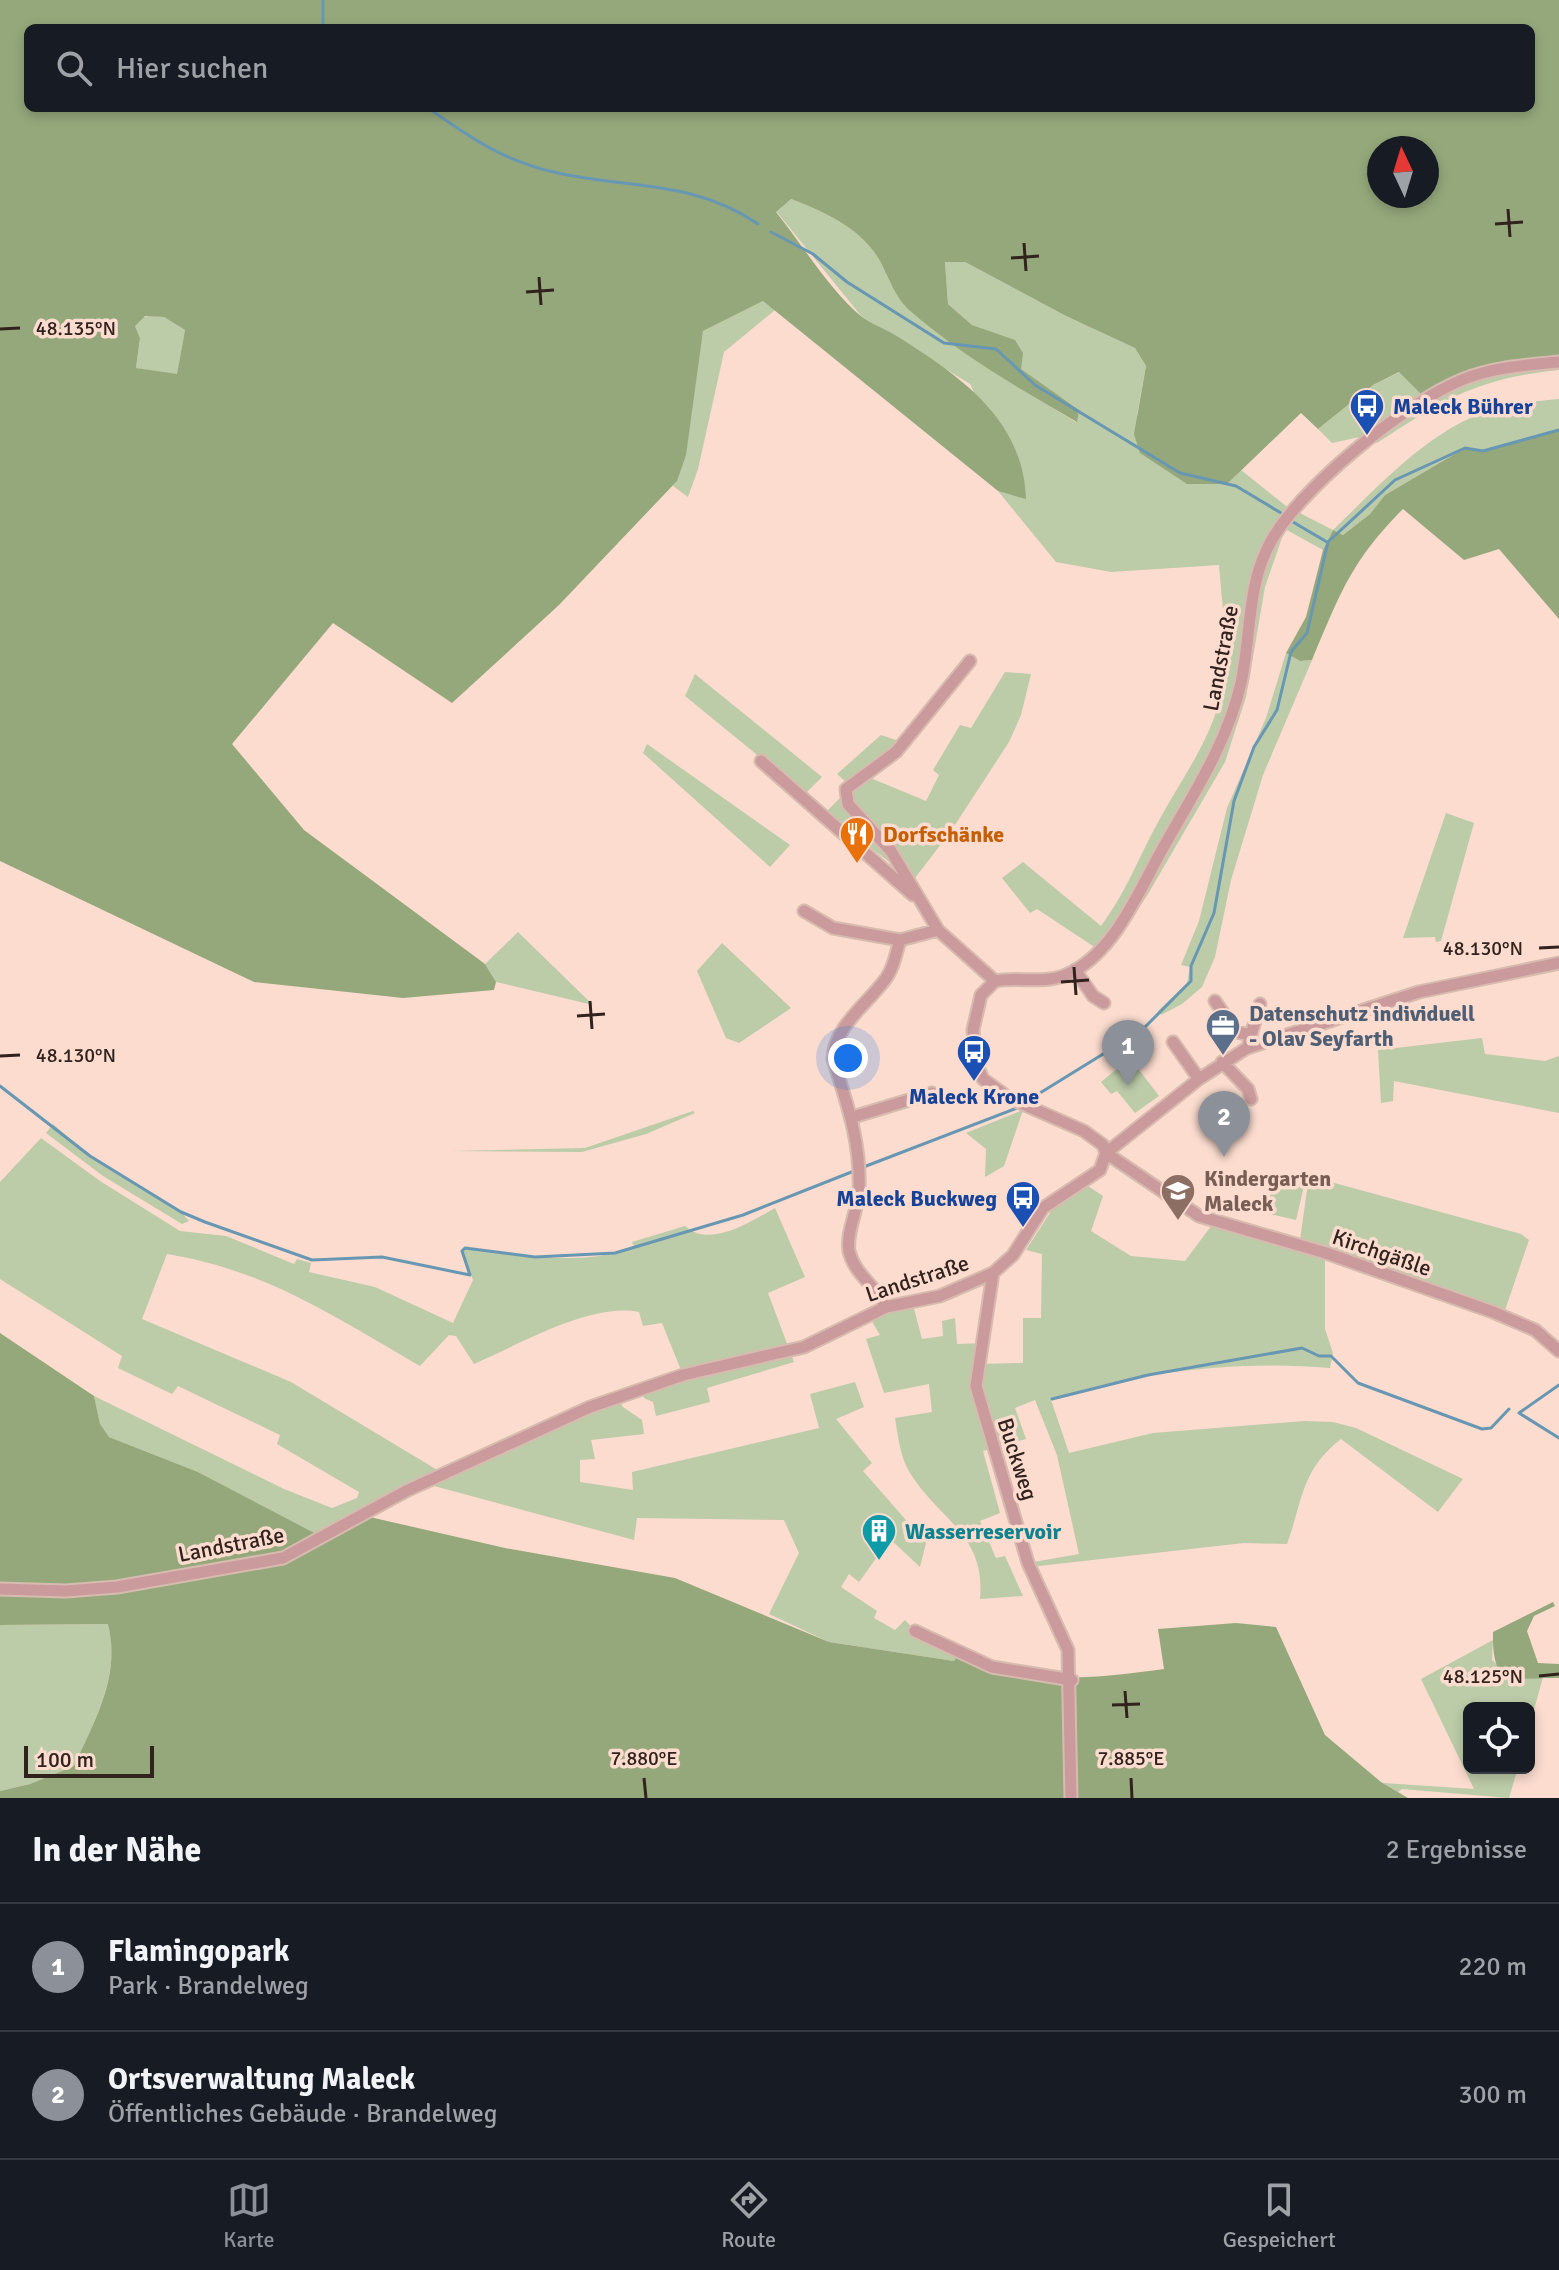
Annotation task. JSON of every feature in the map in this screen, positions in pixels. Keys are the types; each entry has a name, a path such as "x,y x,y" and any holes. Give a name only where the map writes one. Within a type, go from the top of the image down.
{"street":[{"name":"Landstraße","path":"1075,970 1129,911 1212,765 1240,684 1259,567 1285,519 1369,441 1446,388 1481,373 1559,362"},
{"path":"970,661 896,752 846,789 853,811 891,851 938,930 995,981 1046,981 1075,970 1093,996 1104,1003"},
{"path":"761,761 858,848 886,868 911,894 919,897"},
{"path":"804,911 833,928 900,940 938,930"},
{"path":"886,1307 861,1276 848,1246 859,1196 859,1162 853,1117 833,1059 833,1049 847,1025 886,980 900,940"},
{"name":"Landstraße","path":"0,1589 66,1591 117,1587 283,1558 406,1491 590,1407 683,1375 804,1347 886,1307 940,1296 993,1273 1013,1255 1043,1208 1100,1170 1106,1153 1199,1079 1247,1048 1419,992 1559,963"},
{"path":"995,981 977,1002 973,1030 976,1063 981,1076 1009,1098 1095,1138 1106,1153"},
{"path":"1215,1001 1236,1032 1251,1035"},
{"path":"1247,1048 1260,1004"},
{"path":"1173,1042 1199,1079"},
{"path":"1222,1062 1248,1089 1251,1099"},
{"path":"853,1117 932,1093"},
{"name":"Kirchgäßle","path":"1106,1153 1174,1201 1209,1221 1326,1253 1493,1312 1535,1330 1559,1351"},
{"name":"Buckweg","path":"993,1273 976,1386 1028,1563 1068,1650 1072,1680 1071,1798"},
{"path":"915,1631 992,1667 1072,1680"}],"green space":[{"path":"0,0 1559,0 1559,357 1505,363 1471,371 1423,396 1399,372 1373,385 1318,429 1301,413 1227,484 1187,484 1140,453 1134,434 1146,366 1135,348 1066,316 965,262 945,262 948,304 972,325 1015,340 1023,353 1021,369 1079,410 1077,422 990,370 927,325 903,304 880,261 863,239 829,216 791,199 776,212 850,306 871,323 945,368 985,403 1001,423 1014,446 1026,499 998,491 763,301 703,331 686,455 677,481 559,605 452,703 333,623 232,744 304,830 485,964 496,982 494,990 403,998 254,982 0,861","holes":["145,316 164,317 185,330 177,374 136,368 140,338 135,326"]},
{"path":"791,199 829,216 863,239 880,261 899,298 927,325 989,369 1076,422 1079,410 1020,369 1015,341 972,325 948,304 945,262 965,262 1066,316 1135,348 1146,366 1137,415 1227,484 1241,470 1286,506 1333,530 1323,550 1285,529 1265,587 1246,697 1225,762 1148,894 1112,948 1098,944 1096,948 1037,909 1030,913 1002,878 1023,862 1101,926 1110,914 1203,744 1217,710 1225,662 1219,565 1111,572 1056,562 998,491 1026,498 970,384 862,317 776,211"},
{"path":"763,301 775,310 724,352 698,469 688,497 673,486 677,480 703,331"},
{"path":"140,317 164,317 185,330 177,375 136,368 140,338 135,326"},
{"path":"1559,357 1559,370 1506,379 1463,393 1422,414 1377,443 1369,435 1332,443 1318,429 1373,385 1400,372 1423,395 1471,371 1505,363"},
{"path":"1559,399 1559,430 1483,451 1465,448 1385,495 1370,514 1343,535 1333,530 1391,474 1454,426 1503,406"},
{"path":"1559,430 1559,619 1499,549 1464,560 1403,509 1371,545 1348,579 1312,660 1300,661 1286,653 1306,617 1323,550 1333,530 1343,535 1370,514 1385,495 1465,448 1483,450"},
{"path":"1286,653 1300,661 1312,660 1263,775 1231,880 1215,957 1202,987 1182,1004 1161,1015 1158,1011 1187,983 1190,967 1181,965 1199,921 1227,808 1266,718"},
{"path":"1005,672 1031,674 1021,715 1009,742 951,831 915,878 905,863 896,867 825,813 842,796 847,783 837,774 881,735 899,741 886,756 863,771 873,779 926,801 939,775 933,770 960,725 971,728"},
{"path":"695,674 822,777 805,794 685,696"},
{"path":"647,744 790,845 770,867 643,753"},
{"path":"1446,813 1474,823 1441,941 1436,942 1435,937 1403,938"},
{"path":"518,932 593,1005 496,982 485,964"},
{"path":"722,943 791,1008 739,1043 726,1038 697,971"},
{"path":"1482,1038 1485,1054 1545,1061 1559,1056 1559,1113 1394,1081 1393,1101 1381,1103 1378,1050"},
{"path":"1130,1058 1159,1096 1135,1113 1117,1091 1111,1094 1101,1082"},
{"path":"1023,1110 1004,1166 985,1177 986,1149 966,1133"},
{"path":"693,1111 695,1113 646,1134 582,1152 451,1151 585,1148"},
{"path":"53,1124 90,1156 181,1212 189,1221 182,1224 103,1176 46,1133"},
{"path":"41,1138 100,1181 180,1231 226,1236 294,1264 297,1259 311,1263 309,1272 375,1287 453,1323 473,1280 462,1251 465,1248 550,1258 593,1257 614,1253 634,1246 632,1242 685,1226 706,1235 718,1234 775,1208 805,1277 768,1293 794,1362 707,1388 710,1402 656,1416 653,1402 644,1398 640,1389 683,1375 662,1323 643,1326 639,1312 599,1313 577,1319 474,1364 456,1336 449,1335 420,1366 329,1313 268,1284 203,1261 167,1254 142,1319 291,1382 444,1474 617,1397 623,1407 642,1420 644,1434 591,1440 595,1459 580,1460 580,1482 633,1490 632,1472 819,1428 810,1394 855,1382 864,1407 836,1419 872,1463 863,1471 926,1543 920,1567 890,1539 859,1582 849,1574 841,1587 877,1611 874,1618 895,1630 905,1620 915,1631 960,1652 954,1661 829,1642 769,1614 799,1553 784,1520 637,1518 634,1540 423,1483 320,1537 198,1472 109,1437 100,1425 94,1396 284,1489 332,1508 357,1498 359,1492 277,1444 280,1435 178,1386 172,1394 118,1368 122,1356 0,1279 0,1182"},
{"path":"1275,1175 1305,1182 1296,1220 1266,1213"},
{"path":"1309,1176 1521,1234 1529,1240 1503,1316 1325,1256 1325,1329 1333,1353 1330,1368 1262,1366 1189,1370 1117,1382 1051,1400 1069,1453 1153,1433 1304,1421 1333,1422 1356,1428 1463,1479 1438,1512 1341,1439 1318,1462 1311,1474 1287,1544 1244,1543 1030,1567 1028,1563 1079,1554 1057,1455 1035,1400 1015,1408 1026,1439 983,1451 1000,1513 980,1521 996,1558 1005,1556 1023,1596 980,1599 976,1558 958,1529 910,1473 900,1446 895,1418 932,1412 929,1384 884,1393 866,1339 880,1335 870,1318 913,1305 922,1339 943,1336 942,1321 955,1318 957,1344 984,1343 979,1364 1023,1363 1023,1318 1041,1318 1042,1254 1026,1250 1055,1205 1088,1186 1103,1196 1091,1231 1131,1256 1185,1261 1212,1225 1299,1247"},
{"path":"0,1333 94,1396 100,1424 109,1437 198,1472 320,1536 361,1515 505,1548 675,1578 829,1642 954,1661 960,1652 1012,1671 1036,1675 1085,1677 1164,1669 1158,1629 1236,1623 1276,1627 1325,1735 1381,1782 1408,1798 0,1798 0,1791 30,1784 74,1766 104,1697 111,1643 108,1624 0,1625"},
{"path":"1553,1602 1555,1606 1534,1616 1527,1631 1538,1663 1559,1664 1559,1678 1508,1677 1496,1664 1493,1632"},
{"path":"109,1624 111,1661 104,1697 74,1766 30,1784 0,1791 0,1625"},
{"path":"1493,1640 1492,1660 1513,1680 1543,1677 1535,1706 1535,1702 1463,1702 1463,1766 1421,1679"},
{"path":"1467,1774 1516,1774 1509,1798 1402,1789 1398,1792 1383,1783 1474,1789"}],"waterway":[{"path":"323,0 323,24"},
{"path":"434,112 474,139 521,162 558,173 686,193 734,210 758,224"},
{"path":"771,232 813,254 847,282 944,343 996,349 1035,385 1180,473 1236,486 1281,513"},
{"path":"1027,1101 1142,1030 1191,981 1191,966 1214,913 1234,801 1254,747 1277,710 1291,652 1307,633 1328,542 1395,480 1465,448 1483,451 1559,430"},
{"path":"1293,522 1327,542"},
{"path":"0,1086 90,1156 181,1212 312,1260 382,1257 470,1275 462,1251 465,1248 535,1257 615,1253 743,1215 854,1171"},
{"path":"861,1168 1022,1106"},
{"path":"1052,1399 1148,1375 1302,1348 1319,1356 1331,1356 1358,1383 1482,1429 1491,1428 1509,1409"},
{"path":"1559,1385 1519,1413 1559,1438"}],"place":[{"name":"Maleck Bührer","path":"1367,437"},
{"name":"Dorfschänke","path":"857,865"},
{"name":"Datenschutz individuell - Olav Seyfarth","path":"1223,1057"},
{"name":"Maleck Krone","path":"974,1083"},
{"name":"Flamingopark","path":"1128,1086"},
{"name":"Ortsverwaltung Maleck","path":"1224,1157"},
{"name":"Kindergarten Maleck","path":"1178,1222"},
{"name":"Maleck Buckweg","path":"1023,1229"},
{"name":"Wasserreservoir","path":"879,1562"}]}
